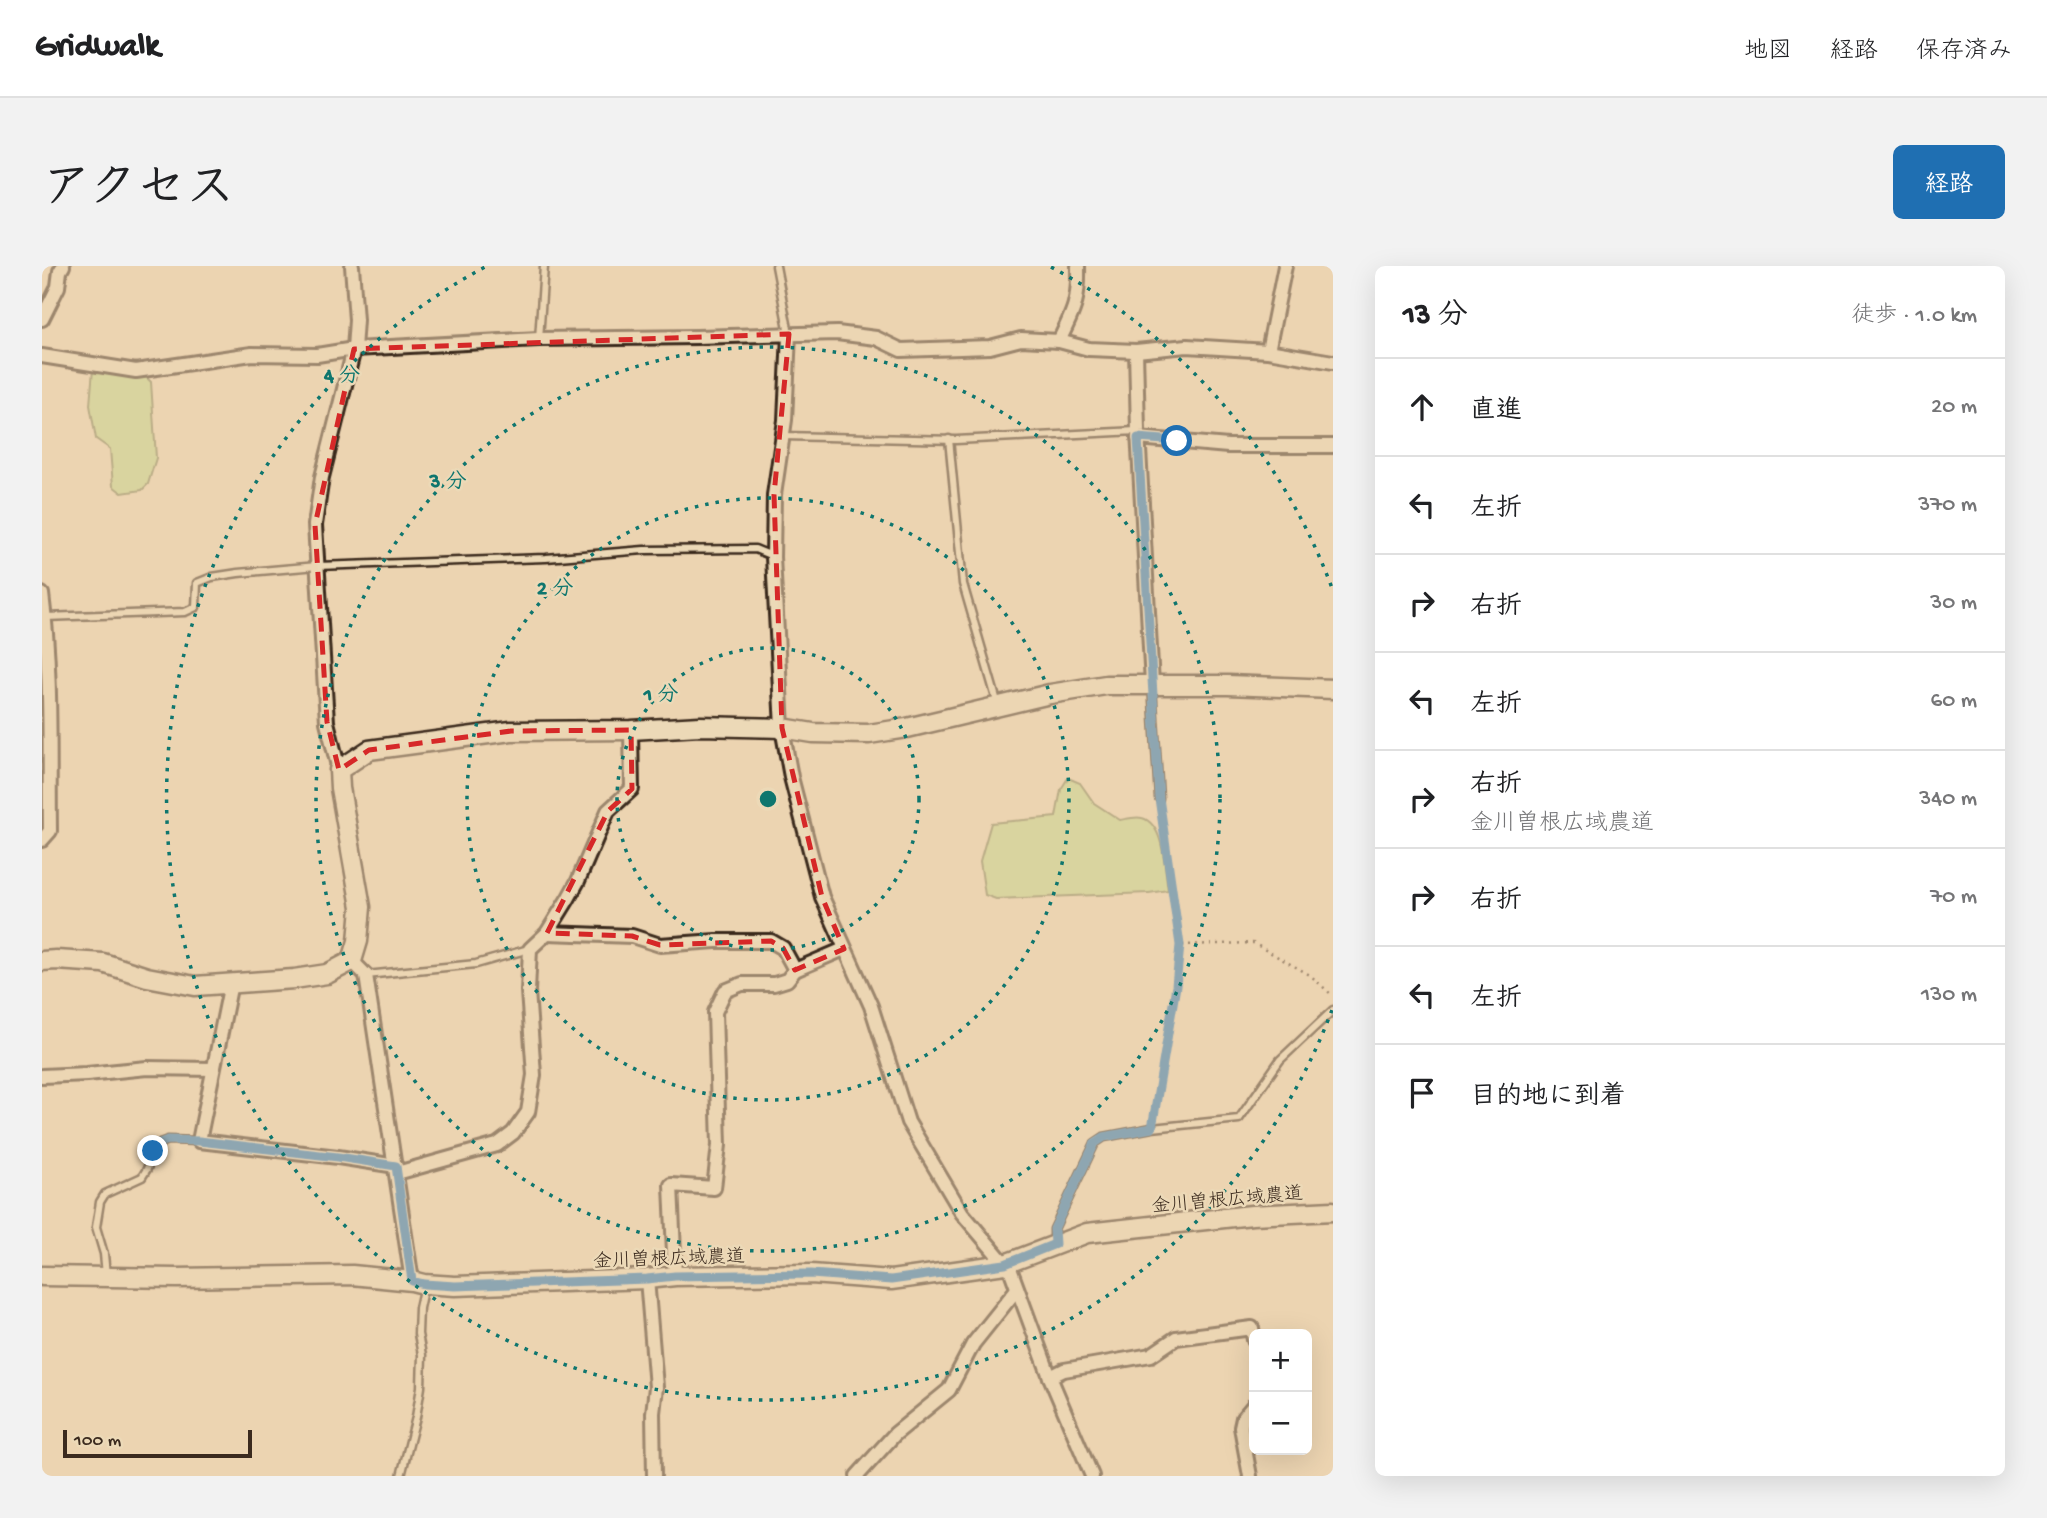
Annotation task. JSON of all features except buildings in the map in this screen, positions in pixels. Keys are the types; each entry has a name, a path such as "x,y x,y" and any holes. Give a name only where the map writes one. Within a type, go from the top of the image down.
{"street":[{"path":"42,319 58,287 60,271 64,266"},
{"path":"42,961 103,964 147,978 195,986 327,974 352,961 358,941 361,908 339,770 327,722 315,524 322,477 354,349 356,320 352,266"},
{"path":"1059,341 1075,310 1079,285 1078,266"},
{"path":"1268,351 1285,266"},
{"path":"42,356 136,371 252,354 317,355 354,349 539,338 697,337 837,332 876,338 901,350 990,347 1021,339 1059,341 1088,349 1136,351 1187,346 1268,351 1333,362"},
{"path":"789,334 782,436 774,495 773,557 782,728 791,777 822,897 871,1006 908,1122 962,1213 1007,1264 1050,1377 1092,1476"},
{"path":"1136,351 1152,684"},
{"path":"1138,435 1228,446 1333,446"},
{"path":"42,594 45,617 45,715 50,831 42,840"},
{"path":"339,770 369,750 511,731 631,730 700,726 869,734 907,728 1050,694 1106,685 1333,689"},
{"path":"231,982 199,1141 338,1157 396,1169 497,1145 513,1133 528,1112 534,1075 528,991 530,949 547,933 578,881 608,811 632,789 631,730"},
{"path":"547,933 632,936 660,945 716,941 771,942 783,948 795,970"},
{"path":"675,1276 671,1185 714,1188 719,1145 715,1012 725,991 741,984 774,984 787,979 795,970 844,949"},
{"path":"352,961 366,975 396,1169 418,1283"},
{"path":"42,1076 147,1068 213,1069"},
{"name":"金川曽根広域農道","path":"42,1276 177,1278 352,1275 455,1286 675,1276 811,1274 891,1280 1007,1264 1087,1233 1252,1215 1333,1211"},
{"path":"647,1279 656,1387 653,1413 654,1476"},
{"path":"857,1476 895,1434 949,1390 973,1344 1017,1289"},
{"path":"1050,1377 1063,1370 1152,1355 1176,1338 1252,1329"},
{"path":"1249,1410 1242,1418 1241,1427 1250,1476"}],"lane":[{"path":"539,338 544,266"},
{"path":"776,266 789,334"},
{"path":"782,436 949,439 1138,435"},
{"path":"949,439 963,584 999,706"},
{"path":"45,617 185,612 196,607 197,583 212,577 317,566 546,558 644,550 755,549 773,557"},
{"path":"1152,684 1159,798"},
{"path":"366,975 476,964 530,949"},
{"path":"1055,1244 1054,1229 1095,1143 1104,1137 1152,1128 1238,1119 1280,1060 1333,1010"},
{"path":"106,1277 104,1254 96,1227 100,1202 105,1194 142,1177 153,1151 160,1143 168,1140 199,1141"},
{"path":"401,1476 421,1387 418,1283"}],"path":[{"path":"1152,1128 1176,986 1180,945 1159,798"},
{"path":"1180,945 1253,943 1310,975 1333,996"}],"highlighted area":[{"path":"789,334 774,495 782,728 822,897 844,949 795,970 783,948 771,941 660,945 632,936 547,933 608,811 632,789 631,730 511,731 369,750 339,770 327,722 315,525 354,349"}],"green space":[{"path":"93,369 144,375 151,382 156,458 148,484 142,490 122,493 113,486 110,449 96,439 90,405"},
{"path":"1068,778 1080,783 1094,803 1120,820 1140,817 1150,822 1160,838 1168,890 996,899 985,895 980,861 991,823 1056,817 1061,789"}],"route":[{"path":"153,1151 160,1143 168,1140 199,1141 396,1166 412,1281 424,1284 455,1286 675,1276 811,1274 891,1280 1005,1264 1055,1244 1054,1229 1095,1143 1104,1137 1152,1128 1176,986 1180,945 1159,798 1138,438 1177,441"}]}
